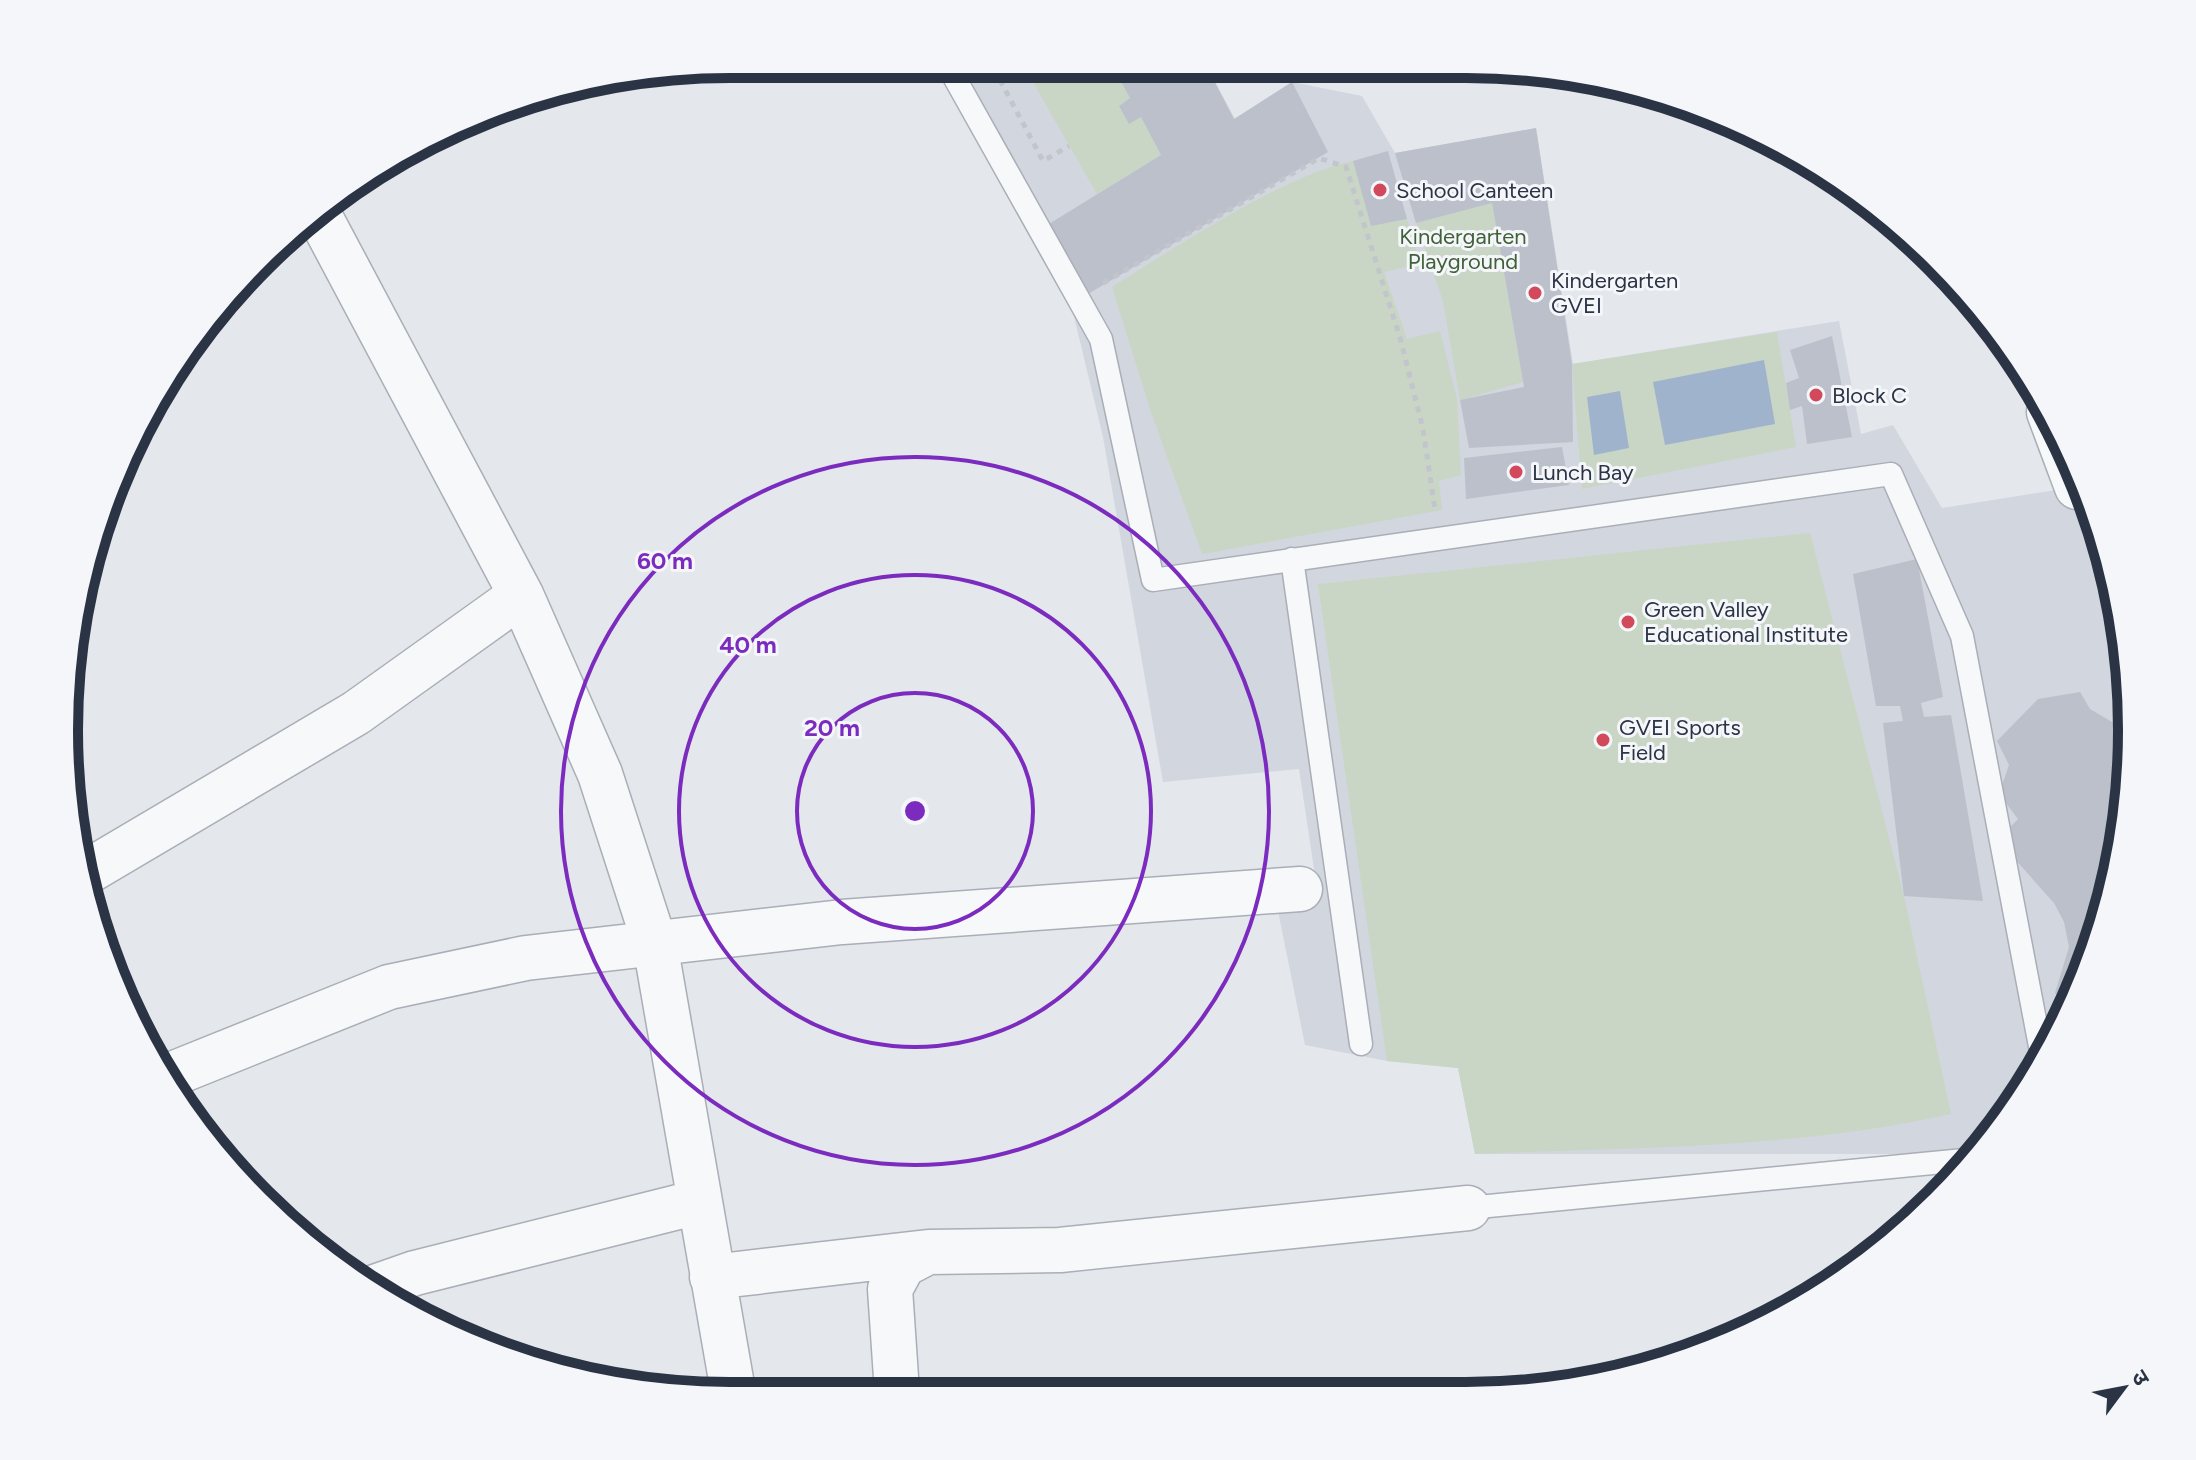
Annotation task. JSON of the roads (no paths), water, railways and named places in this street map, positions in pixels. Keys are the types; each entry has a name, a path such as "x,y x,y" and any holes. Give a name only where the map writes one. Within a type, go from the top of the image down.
{"street":[{"path":"323,222 521,595 600,774 655,944 731,1382"},
{"path":"93,868 356,713 521,595"},
{"path":"176,1073 389,987 526,958 842,922 1300,889"},
{"path":"386,1283 415,1273 698,1202"},
{"path":"712,1277 928,1252 1060,1250 1468,1208"},
{"path":"896,1382 890,1289 903,1265 928,1252"}],"lane":[{"path":"955,78 1101,339 1153,580 1891,474 1962,636 2039,1041"},
{"path":"1292,559 1361,1044"},
{"path":"1468,1208 1955,1161"}],"water":[{"path":"1764,360 1775,424 1665,445 1653,382"},
{"path":"1620,391 1629,448 1594,455 1587,397"}],"place":[{"name":"School Canteen","path":"1380,190"},
{"name":"Kindergarten GVEI","path":"1535,293"},
{"name":"Block C","path":"1816,395"},
{"name":"Lunch Bay","path":"1516,472"},
{"name":"Green Valley Educational Institute","path":"1628,622"},
{"name":"GVEI Sports Field","path":"1603,740"}],"park label":[{"name":"Kindergarten Playground","path":"1463,248"}]}
